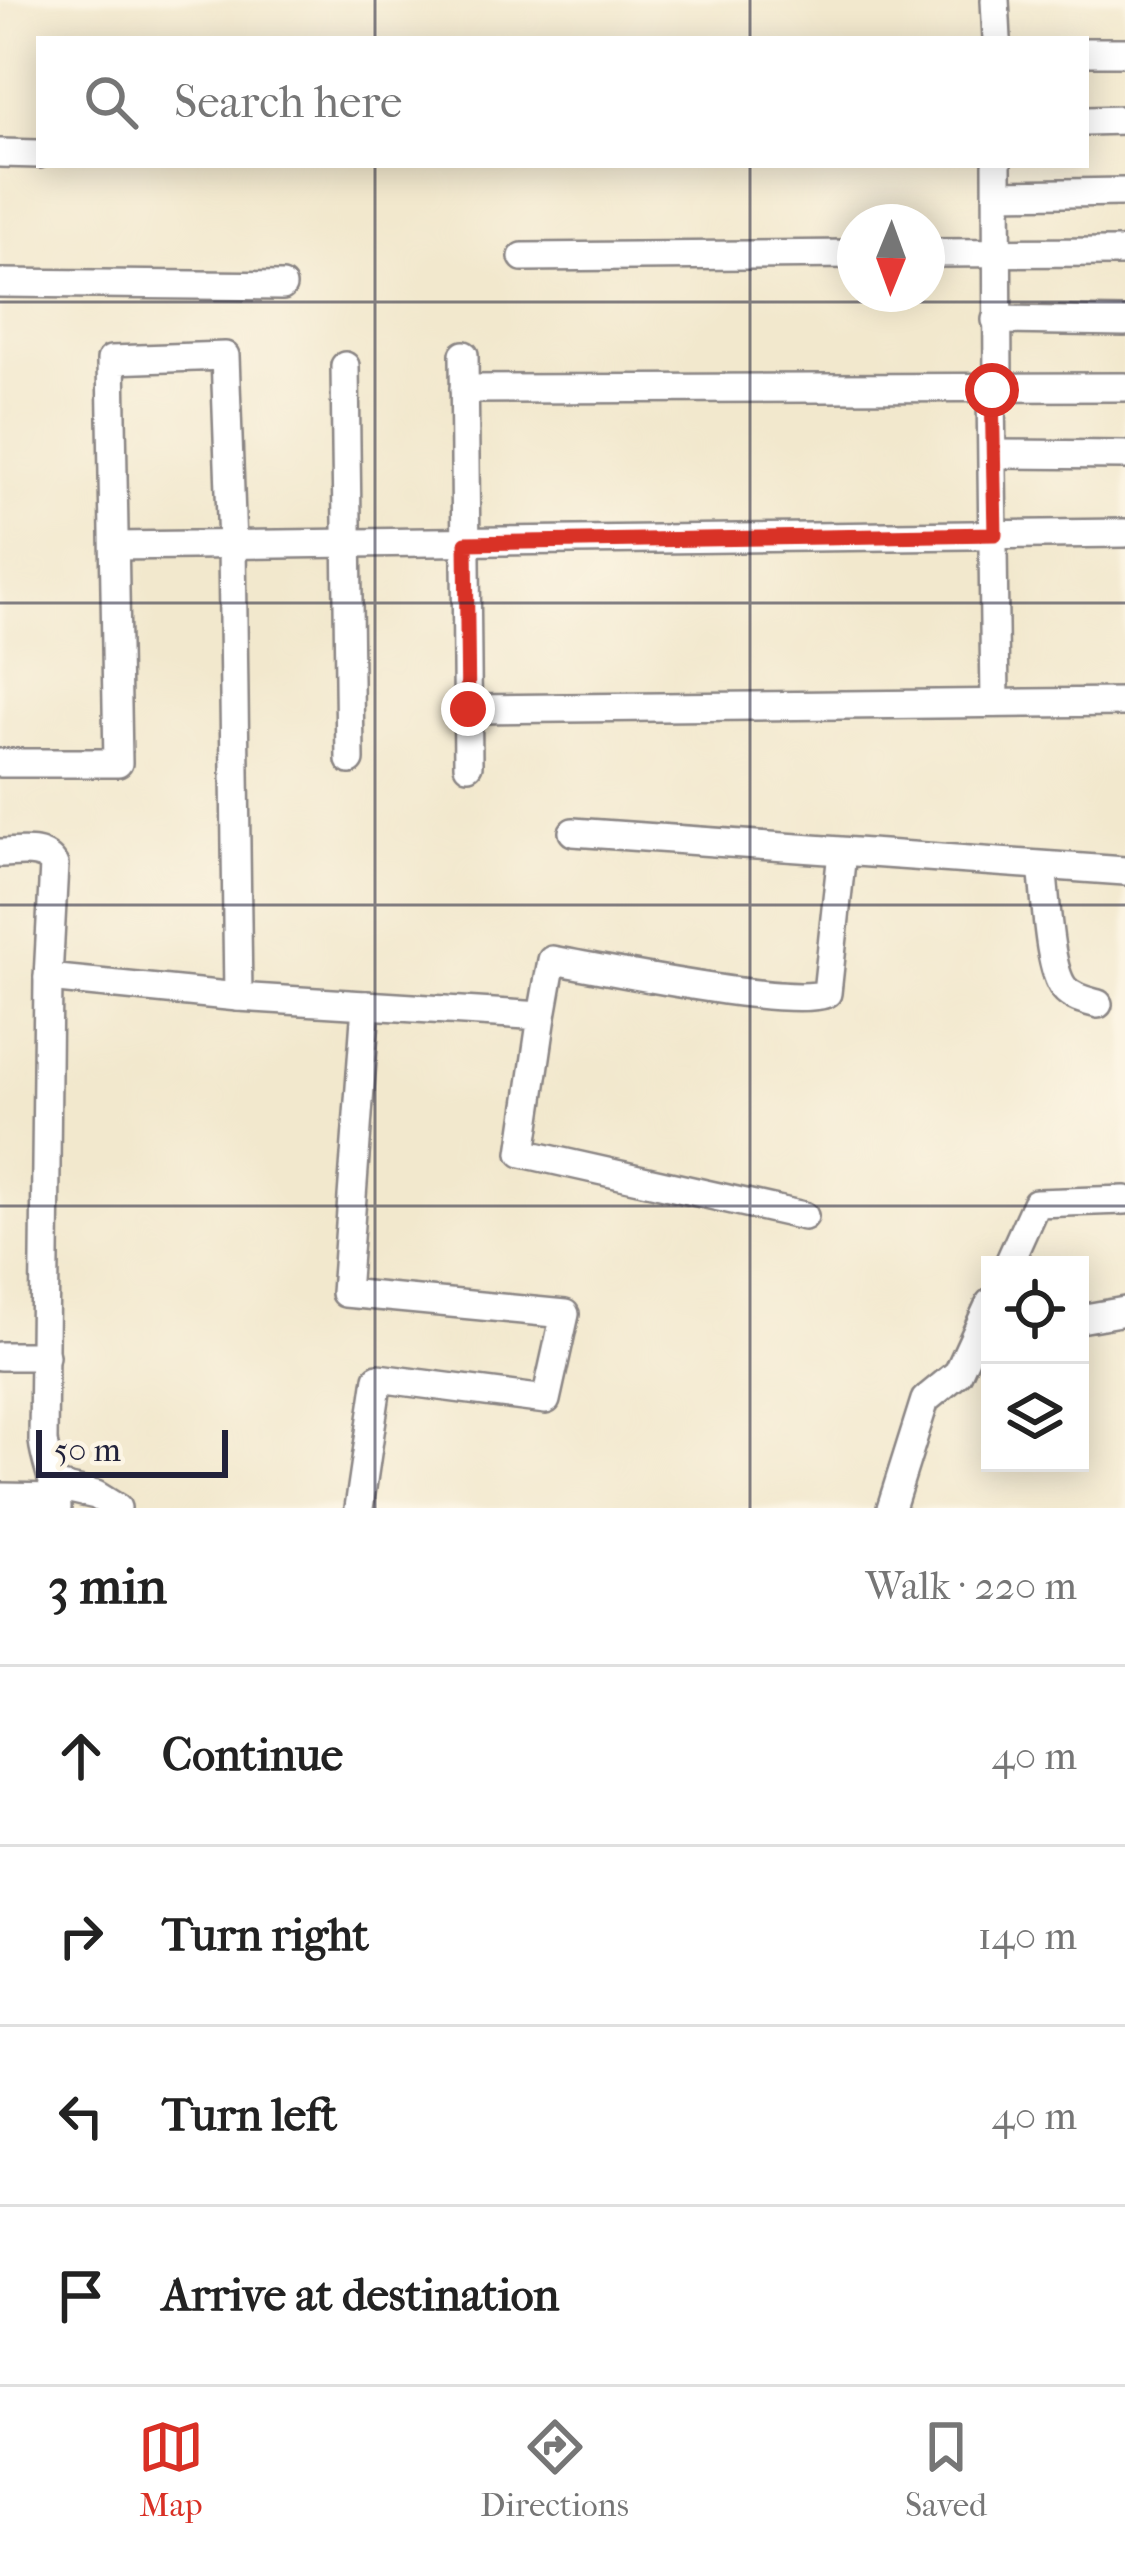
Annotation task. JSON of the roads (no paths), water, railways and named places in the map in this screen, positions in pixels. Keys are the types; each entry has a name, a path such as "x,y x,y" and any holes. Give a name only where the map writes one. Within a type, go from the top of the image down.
{"street":[{"path":"995,0 997,36"},
{"path":"1089,52 1125,52"},
{"path":"1089,121 1125,120"},
{"path":"0,153 36,154"},
{"path":"995,703 997,168"},
{"path":"998,194 1125,192"},
{"path":"945,253 1125,252"},
{"path":"523,257 837,254"},
{"path":"0,283 282,286"},
{"path":"996,320 1125,322"},
{"path":"464,355 468,765"},
{"path":"0,763 118,763 111,360 226,356 238,997"},
{"path":"345,366 350,760"},
{"path":"464,389 1125,387"},
{"path":"994,454 1125,455"},
{"path":"116,546 1125,533"},
{"path":"468,709 1125,702"},
{"path":"573,832 1125,871"},
{"path":"804,1216 522,1153 552,960 768,996 818,998 827,993 842,852"},
{"path":"0,853 39,853 54,865 48,978 43,1441 46,1468 57,1497"},
{"path":"1042,867 1056,965 1064,988 1098,1004"},
{"path":"48,978 238,997 542,1016"},
{"path":"359,1508 378,1378 546,1400 565,1314 345,1293 366,1005"},
{"path":"1012,1256 1036,1203 1125,1200"},
{"path":"1089,1317 1125,1311"},
{"path":"891,1508 925,1400 958,1373 981,1338"},
{"path":"0,1356 45,1356"},
{"path":"0,1497 95,1495 117,1508"}]}
